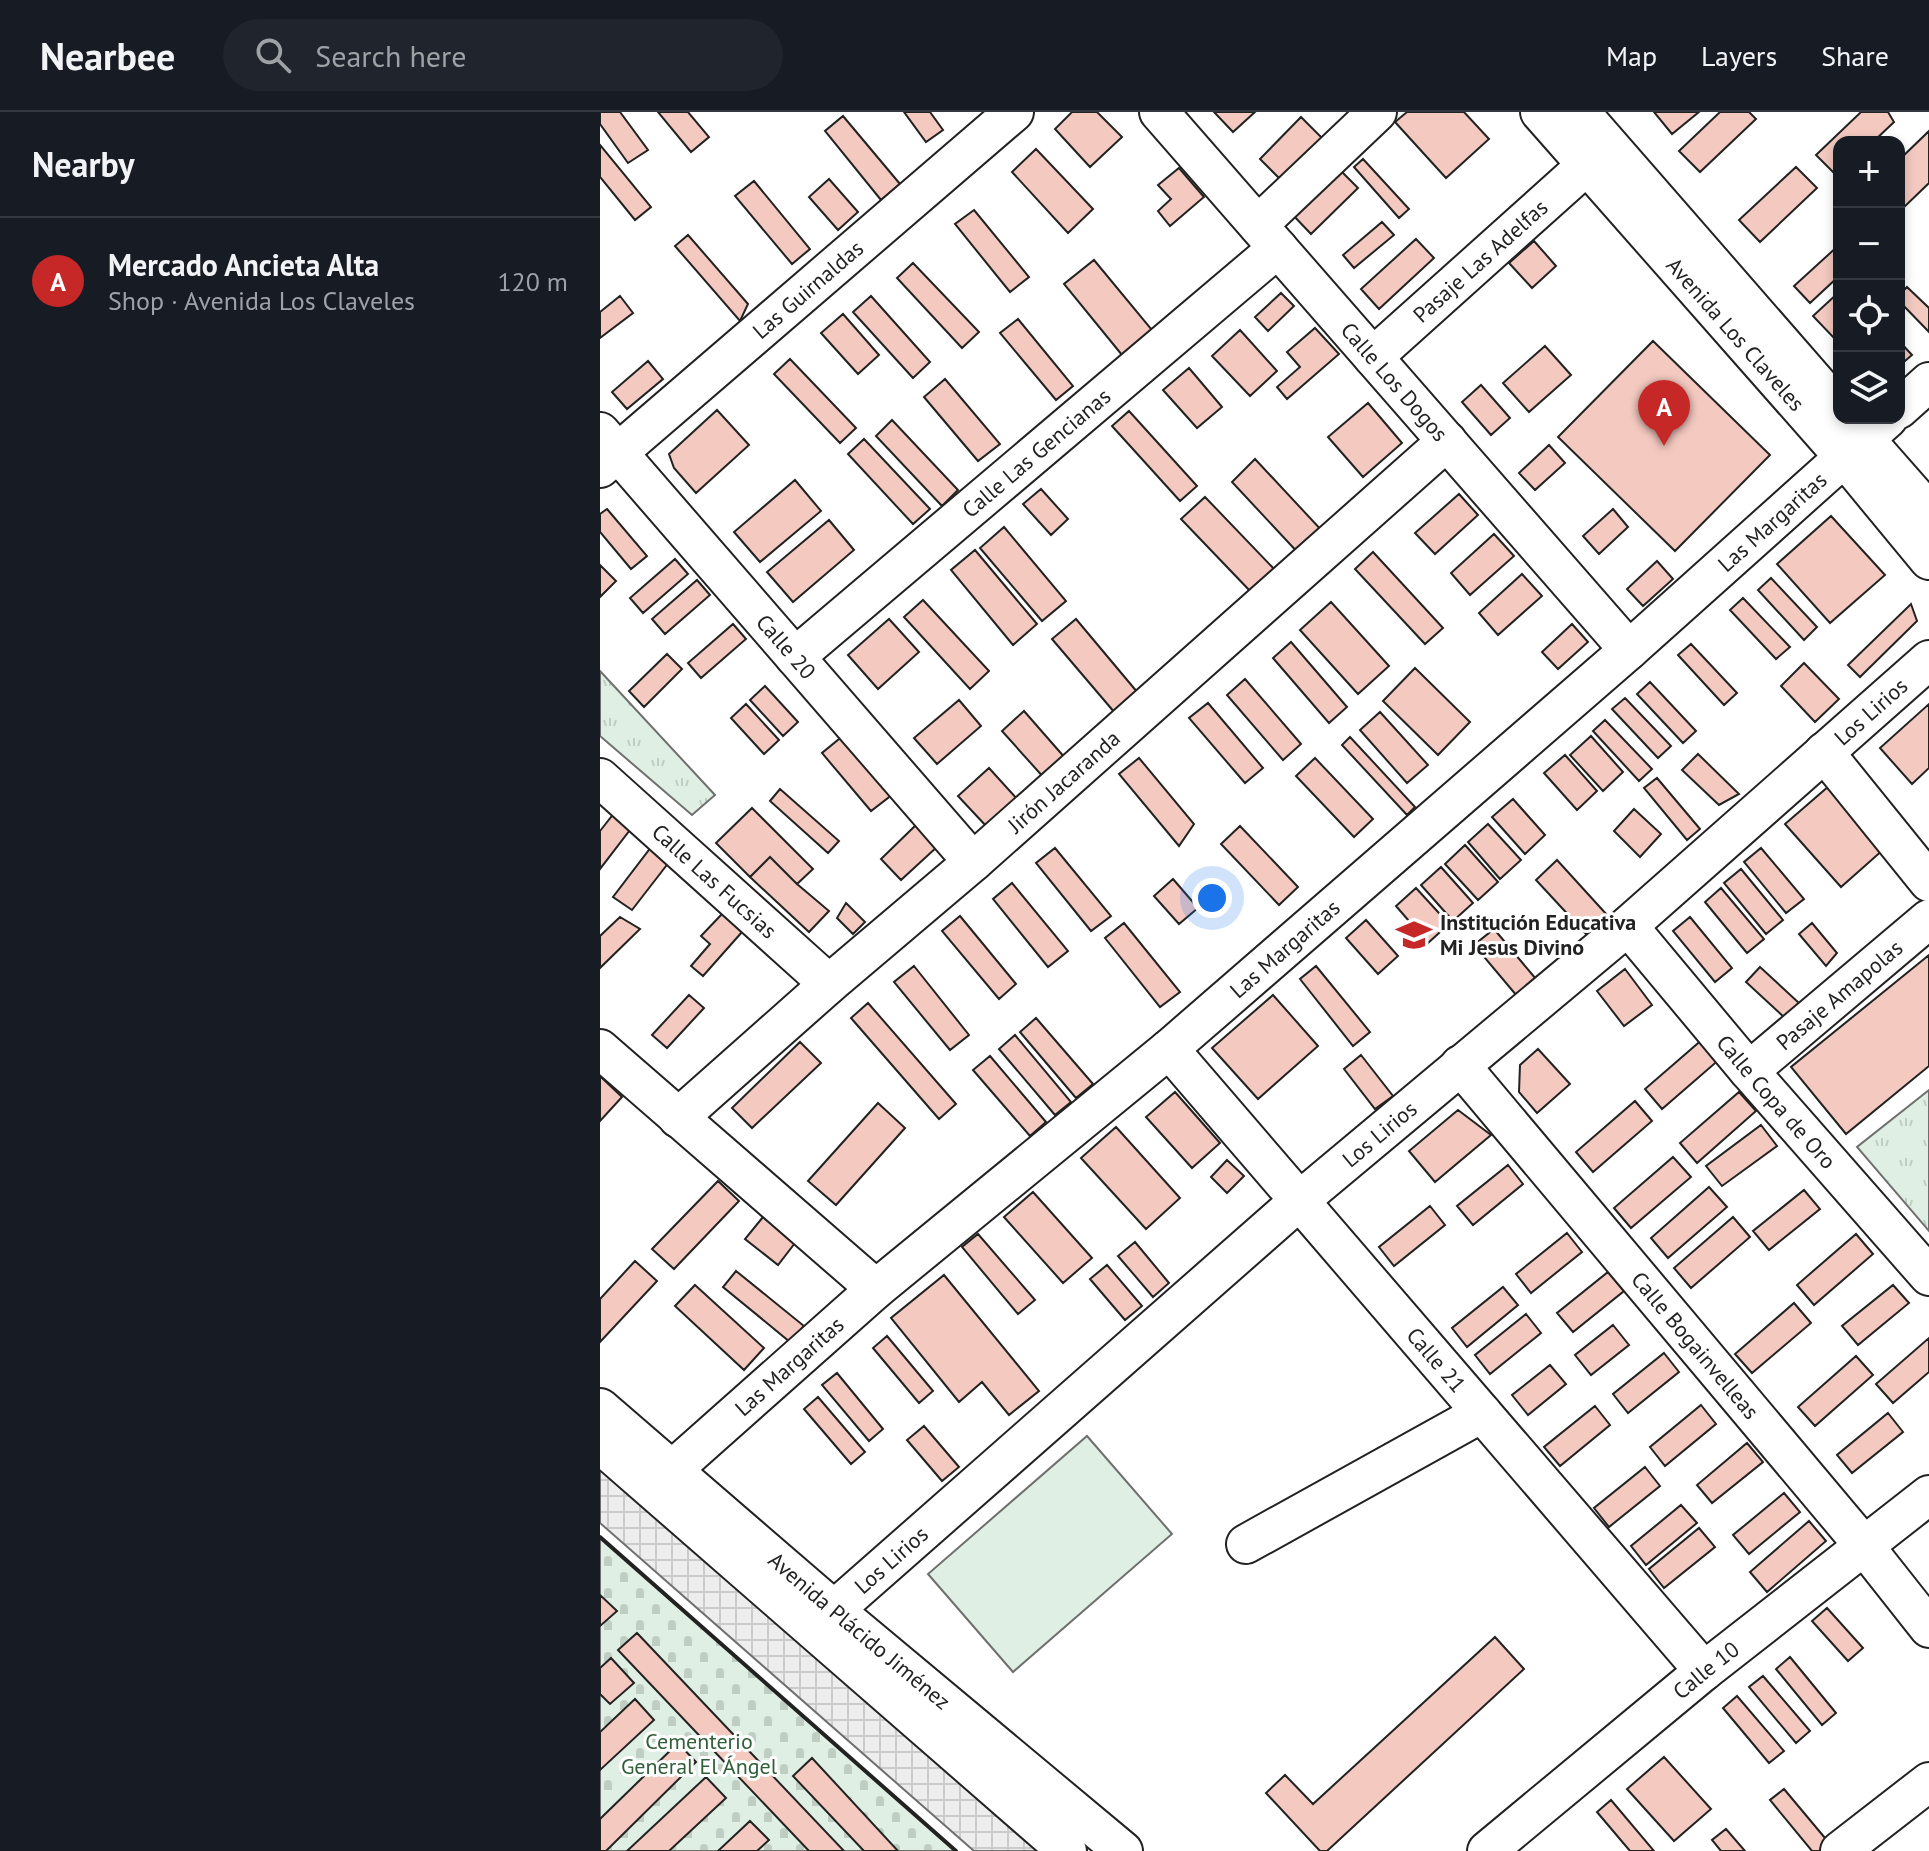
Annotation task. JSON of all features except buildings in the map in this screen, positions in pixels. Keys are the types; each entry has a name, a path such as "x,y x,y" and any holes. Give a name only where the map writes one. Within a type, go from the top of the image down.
{"street":[{"name":"Las Guirnaldas","path":"606,451 1014,112"},
{"name":"Calle Los Dogos","path":"1159,112 1629,650"},
{"name":"Calle Las Gencianas","path":"795,657 1268,236 1377,112"},
{"name":"Avenida Los Claveles","path":"1540,112 1587,165 1861,433 1929,512"},
{"name":"Avenida Los Claveles","path":"1580,112 1833,402"},
{"name":"Pasaje Las Adelfas","path":"1373,357 1587,165"},
{"path":"1905,404 1929,382"},
{"name":"Avenida Los Claveles","path":"1861,433 1929,560"},
{"name":"Las Margaritas","path":"671,1471 876,1289 1169,1049 1629,650 1861,433"},
{"name":"Jirón Jacaranda","path":"678,1118 973,862 1447,441"},
{"name":"Calle 20","path":"606,451 795,657 973,862"},
{"name":"Los Lirios","path":"834,1610 1299,1201 1628,926 1929,660"},
{"path":"1824,752 1929,882"},
{"name":"Calle Las Fucsias","path":"600,778 829,984"},
{"name":"Pasaje Amapolas","path":"1749,1071 1929,919"},
{"name":"Calle Copa de Oro","path":"1628,926 1749,1071 1929,1276"},
{"path":"600,1049 876,1289"},
{"name":"Calle 21","path":"1169,1049 1704,1671"},
{"name":"Calle Bogainvelleas","path":"1460,1065 1865,1547 1929,1628"},
{"name":"Avenida Plácido Jiménez","path":"600,1408 834,1610 1123,1851"},
{"path":"1246,1544 1482,1413"},
{"name":"Avenida Plácido Jiménez","path":"600,1444 1067,1851"},
{"name":"Calle 10","path":"1487,1851 1704,1671 1929,1495"},
{"path":"1840,1851 1929,1782"}],"green space":[{"path":"600,671 715,795 692,815 600,736"},
{"path":"1929,1090 1929,1231 1857,1147"},
{"path":"1087,1436 1172,1534 1013,1672 928,1574"},
{"name":"Cementerio General El Ángel","path":"600,1537 956,1851 600,1851"}],"shaded area":[{"path":"600,1453 1050,1851 974,1851 600,1523"}],"wall":[{"path":"600,1537 956,1851"}],"place":[{"name":"Mercado Ancieta Alta","path":"1664,446"},
{"name":"Institución Educativa Mi Jesus Divino","path":"1414,935"}]}
